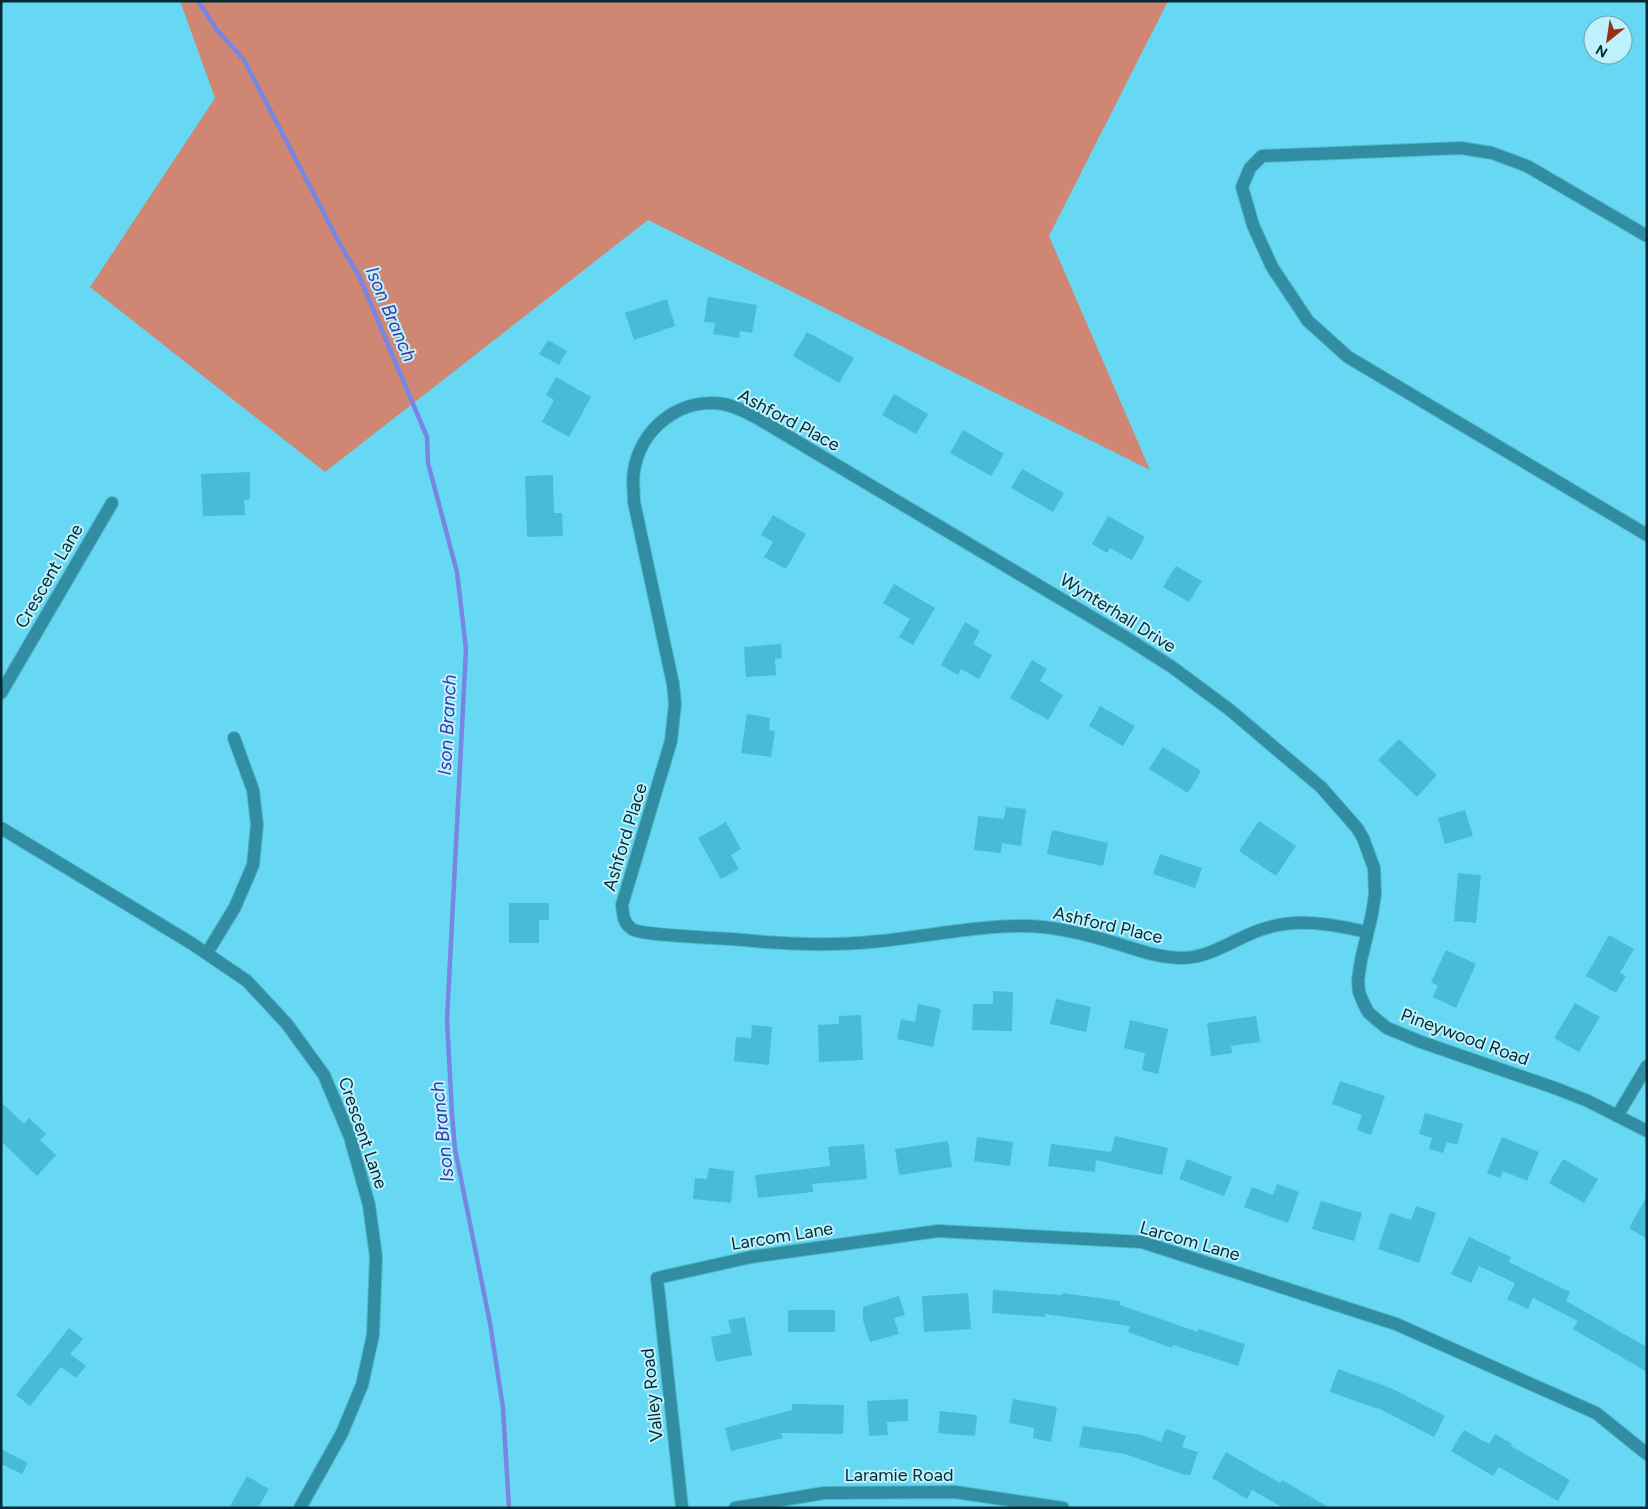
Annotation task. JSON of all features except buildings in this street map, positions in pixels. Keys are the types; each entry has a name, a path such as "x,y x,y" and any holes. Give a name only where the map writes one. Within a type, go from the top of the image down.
{"street":[{"path":"1647,236 1527,166 1492,153 1461,148 1262,156 1250,168 1242,187 1253,225 1272,267 1308,321 1348,357 1647,535"},
{"name":"Ashford Place","path":"913,510 759,419 723,404 692,406 672,413 656,424 646,438 638,454 633,472 634,502 673,684 675,704 672,741 622,905 623,916 627,925 634,930 646,933 788,945 834,945 998,927 1024,926 1073,932 1148,953 1165,957 1183,958 1198,957 1260,930 1298,922 1338,926 1367,932"},
{"name":"Crescent Lane","path":"1,693 112,503"},
{"name":"Wynterhall Drive","path":"913,510 1172,667 1230,710 1293,763"},
{"path":"207,953 235,906 253,865 257,825 252,790 234,738"},
{"name":"Pineywood Road","path":"1293,763 1321,787 1346,813 1363,838 1374,868 1375,894 1358,980 1359,992 1368,1012 1387,1028 1453,1054 1588,1101 1647,1131"},
{"name":"Crescent Lane","path":"1,828 207,953 247,981 287,1024 324,1075 350,1137 369,1205 376,1257 373,1336 362,1385 342,1433 300,1508"},
{"path":"1617,1116 1647,1066"},
{"name":"Larcom Lane","path":"657,1278 751,1257 938,1231 1142,1242 1396,1324 1596,1413 1647,1454"},
{"name":"Valley Road","path":"657,1278 682,1508"},
{"name":"Laramie Road","path":"735,1508 824,1492 955,1492 1063,1508"}],"shaded area":[{"path":"180,1 1168,1 1049,236 1150,470 648,220 325,472 90,287 215,98"}],"waterway":[{"name":"Ison Branch","path":"198,1 217,30 244,60 342,248 359,276 427,437 428,463 457,572 466,649 447,1020 452,1114 455,1149 490,1323 503,1408 509,1508"}]}
